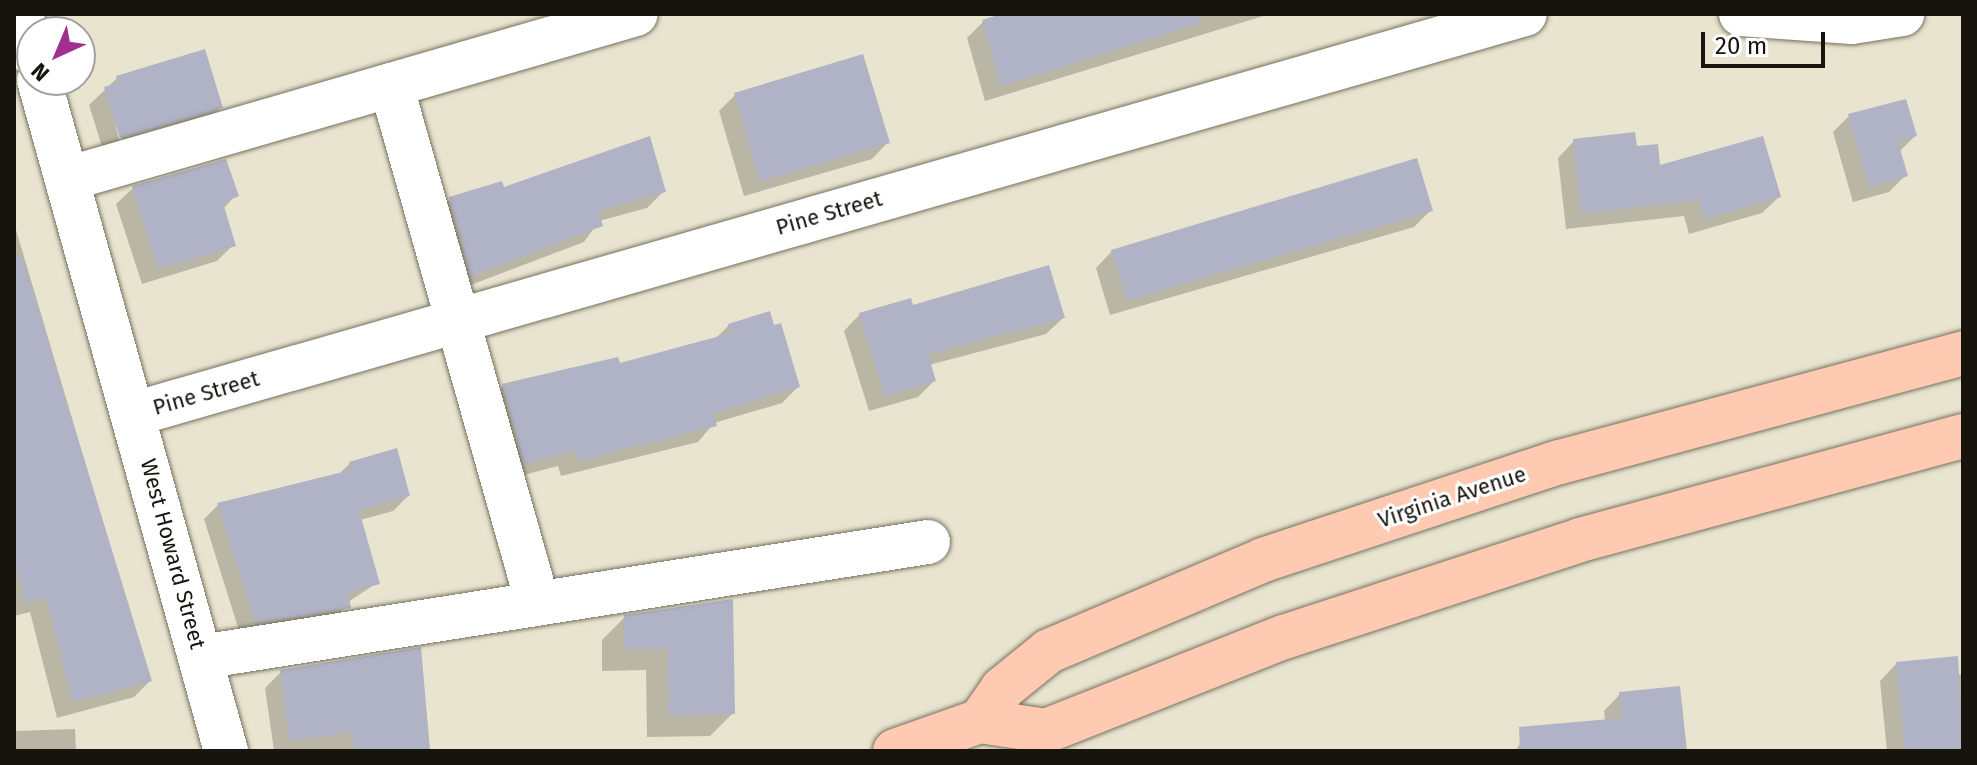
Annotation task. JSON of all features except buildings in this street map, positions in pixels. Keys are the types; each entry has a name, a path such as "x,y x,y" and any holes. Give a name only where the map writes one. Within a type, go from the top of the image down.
{"main road":[{"name":"Virginia Avenue","path":"983,736 1002,689 1049,651 1263,560 1560,462 1963,353"},
{"path":"895,751 983,736 1046,731 1284,637 1580,540 1963,436"}],"street":[{"path":"67,179 636,14"},
{"name":"Pine Street","path":"134,414 1525,14"},
{"path":"1741,14 1852,22 1902,14"},
{"path":"391,85 537,601"},
{"name":"West Howard Street","path":"33,104 67,179 226,751"},
{"path":"201,657 537,601 928,542"}]}
